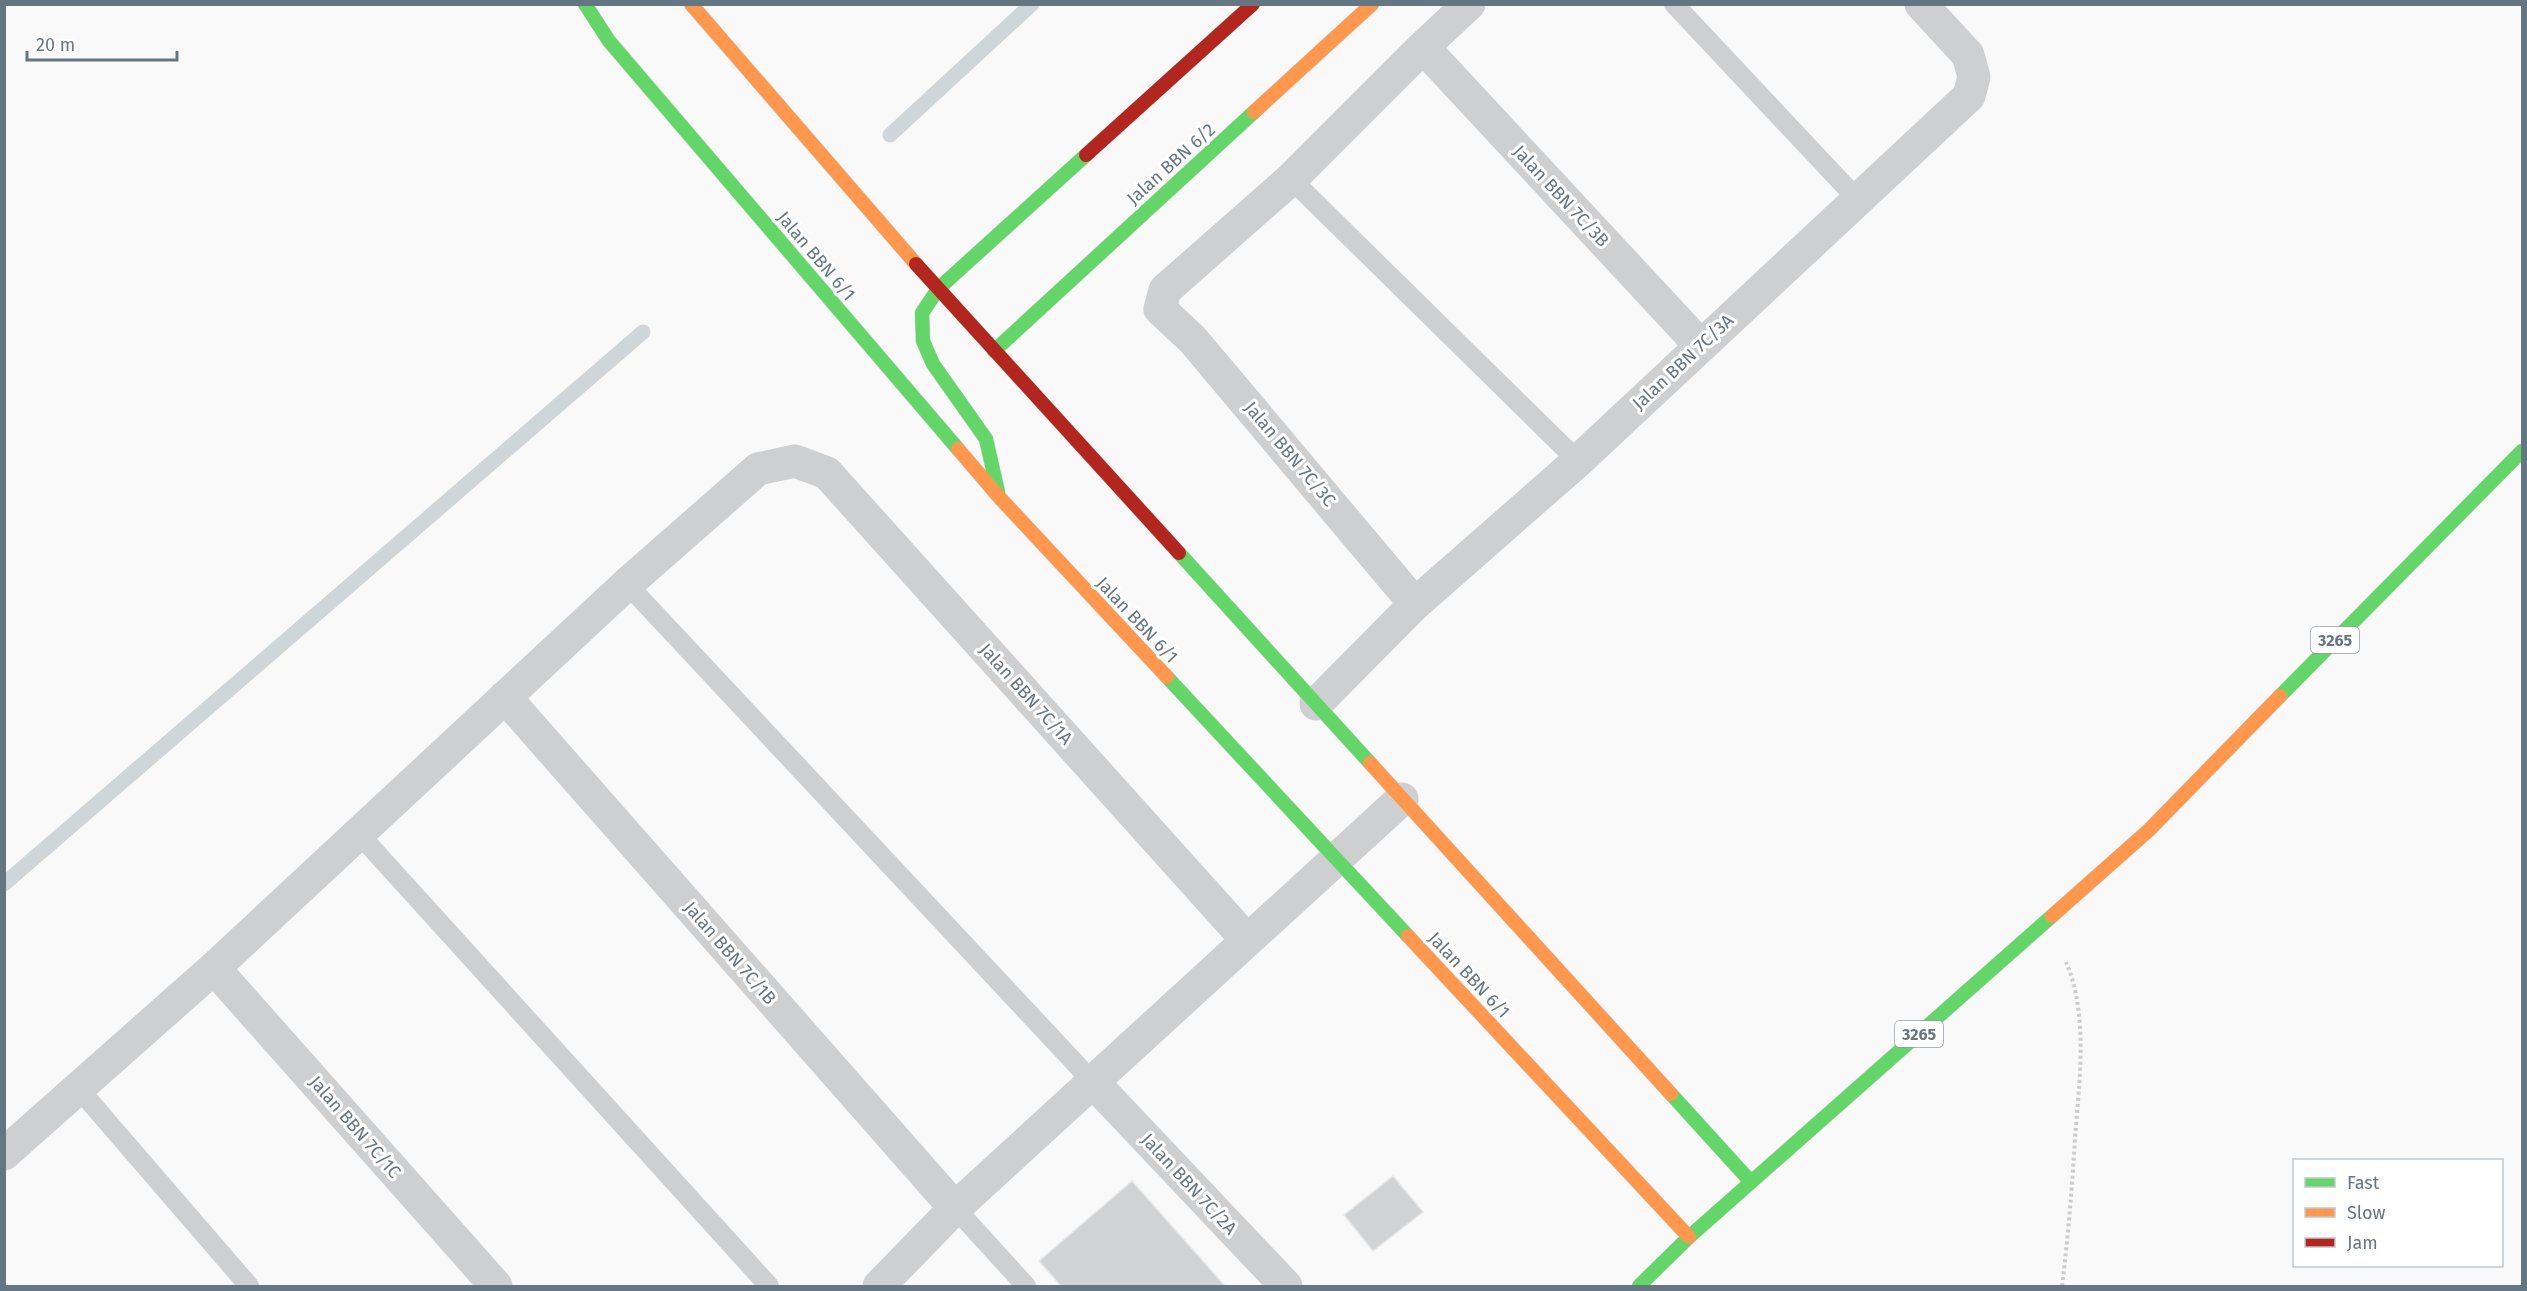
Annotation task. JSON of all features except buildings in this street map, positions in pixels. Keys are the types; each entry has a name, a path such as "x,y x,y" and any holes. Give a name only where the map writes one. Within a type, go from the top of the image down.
{"street":[{"name":"Jalan BBN 6/1","path":"585,4 609,41 999,498 1689,1237"},
{"path":"691,4 938,289 1751,1182"},
{"path":"999,498 986,440 933,364 923,341 922,313 938,289 1252,4"},
{"name":"Jalan BBN 6/2","path":"994,351 1372,4"},
{"path":"1291,179 1469,4"},
{"name":"Jalan BBN 7C/3A","path":"1316,704 1415,604 1578,461 1969,96 1974,77 1968,56 1921,4"},
{"name":"Jalan BBN 7C/3B","path":"1423,47 1700,345"},
{"name":"Jalan BBN 7C/3C","path":"1291,179 1165,290 1160,309 1193,340 1415,604"},
{"name":"3265","path":"1639,1287 1689,1237 2149,830 2500,471 2523,451"},
{"name":"Jalan BBN 7C/1A","path":"627,584 758,469 795,461 827,473 1247,940"},
{"path":"4,1154 214,968 627,584"},
{"name":"Jalan BBN 7C/1B","path":"505,697 955,1208"},
{"path":"879,1287 955,1208 1335,857 1402,799"},
{"name":"Jalan BBN 7C/1C","path":"214,968 496,1287"},
{"name":"Jalan BBN 7C/2A","path":"1092,1081 1286,1287"}],"lane":[{"path":"1674,4 1859,201"},
{"path":"1291,179 1578,461"},
{"path":"627,584 1092,1081"},
{"path":"359,834 769,1287"},
{"path":"79,1089 249,1287"},
{"path":"955,1208 1026,1287"}],"path":[{"path":"2048,920 2076,985 2080,1057 2068,1241 2062,1287"}],"waterway":[{"path":"890,135 1032,4"},
{"path":"4,884 643,332"}],"traffic: fast":[{"path":"585,4 609,41 958,449"},
{"path":"994,351 1254,112"},
{"path":"998,492 986,439 933,364 923,341 922,313 938,289 1086,155"},
{"path":"2280,696 2522,451"},
{"path":"1179,553 1370,763"},
{"path":"1167,677 1408,936"},
{"path":"1639,1286 1689,1237 2052,916"},
{"path":"1671,1094 1751,1182"}],"traffic: slow":[{"path":"691,4 916,264"},
{"path":"1254,112 1372,4"},
{"path":"958,449 999,497 1167,677"},
{"path":"2052,916 2149,830 2280,696"},
{"path":"1370,763 1671,1094"},
{"path":"1408,936 1689,1237"}],"traffic: jam":[{"path":"1086,155 1253,4"},
{"path":"916,264 1179,553"}]}
